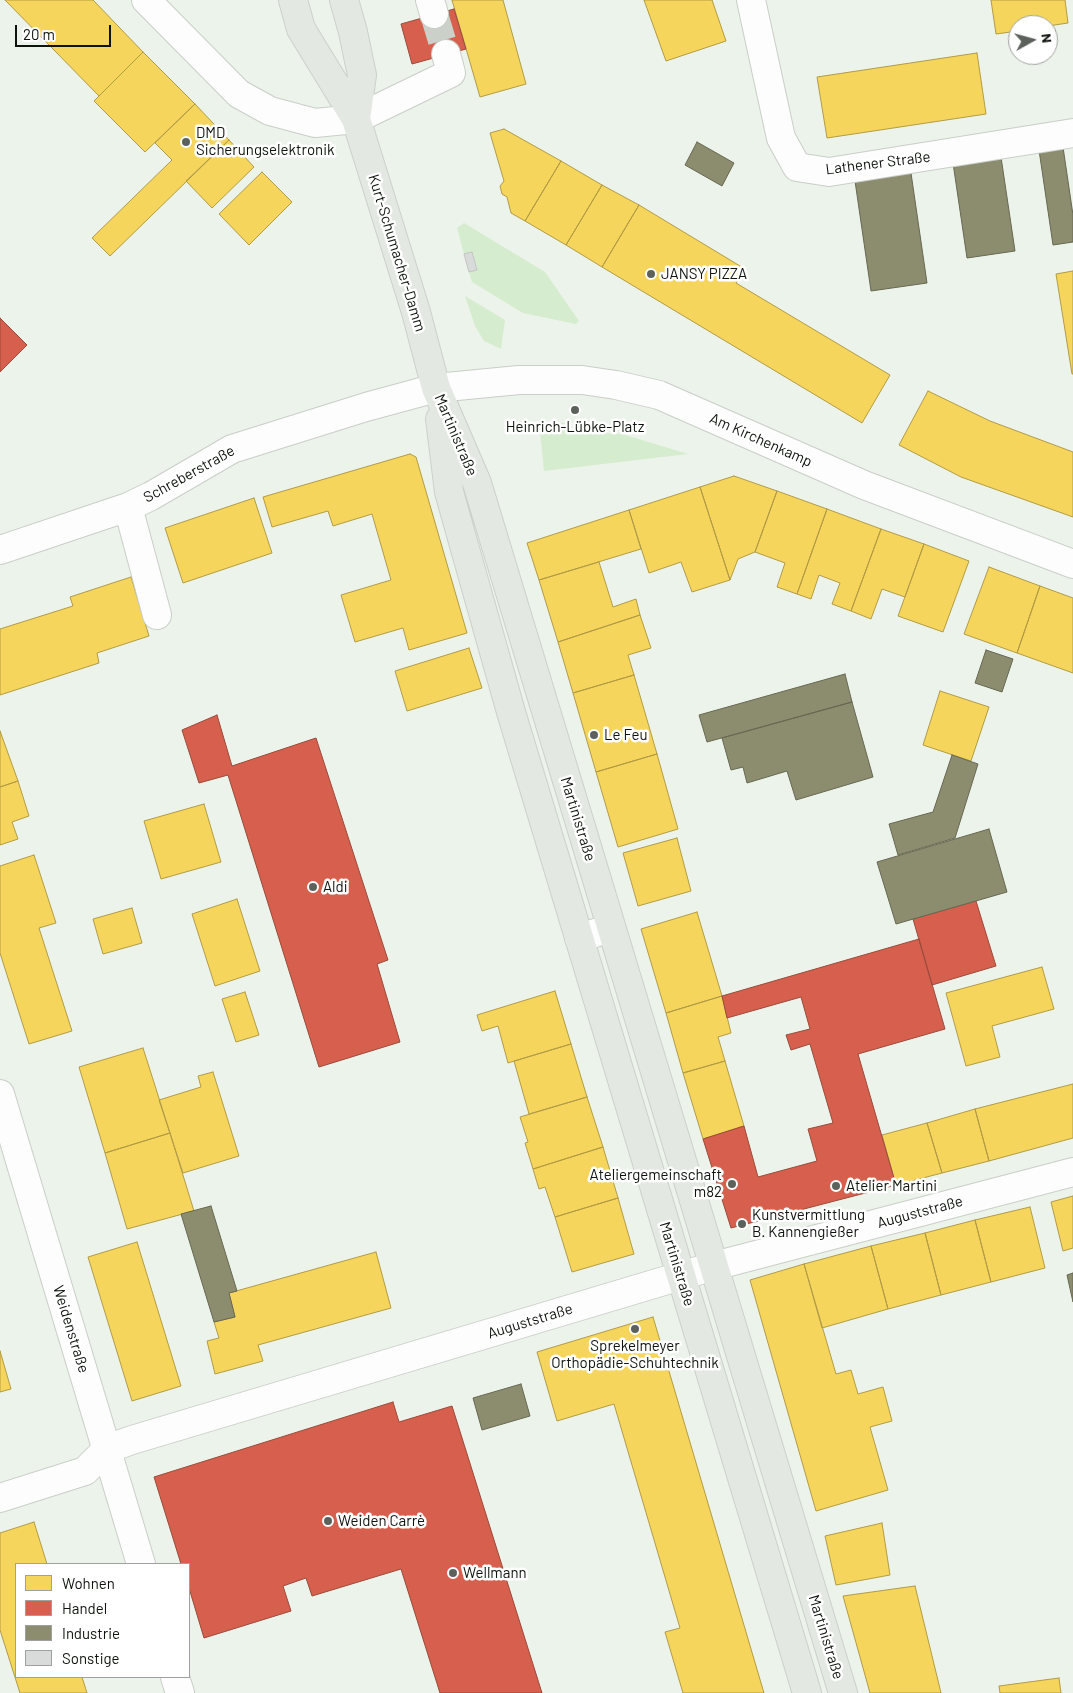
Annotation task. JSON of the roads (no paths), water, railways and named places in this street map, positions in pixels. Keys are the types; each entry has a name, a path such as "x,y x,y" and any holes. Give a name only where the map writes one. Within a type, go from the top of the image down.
{"main road":[{"name":"Kurt-Schumacher-Damm","path":"293,0 301,29 356,119 413,304 436,388"},
{"name":"Kurt-Schumacher-Damm","path":"344,0 362,75 356,119"},
{"name":"Martinistraße","path":"436,388 477,483 842,1693"},
{"name":"Martinistraße","path":"436,388 449,492 511,712 807,1693"}],"street":[{"path":"146,0 239,94 270,110 315,123 356,119 451,73 446,54"},
{"name":"Lathener Straße","path":"750,0 781,138 797,167 829,172 1073,133"},
{"name":"Am Kirchenkamp","path":"436,388 519,380 582,380 616,385 659,395 864,485 1073,564"},
{"name":"Schreberstraße","path":"0,550 128,507 152,496 232,449 379,403 436,388"},
{"path":"128,507 157,615"},
{"path":"511,712 543,702"},
{"path":"579,938 611,928"},
{"name":"Weidenstraße","path":"0,1094 141,1563"},
{"name":"Auguststraße","path":"0,1498 86,1471 106,1449 141,1437 714,1266 1073,1172"},
{"path":"175,1678 180,1693"}],"tunnel":[{"path":"434,14 446,54"}],"place":[{"name":"DMD Sicherungselektronik","path":"186,142"},
{"name":"JANSY PIZZA","path":"651,274"},
{"name":"Heinrich-Lübke-Platz","path":"575,410"},
{"name":"Le Feu","path":"594,735"},
{"name":"Aldi","path":"313,887"},
{"name":"Ateliergemeinschaft m82","path":"732,1184"},
{"name":"Atelier Martini","path":"836,1186"},
{"name":"Kunstvermittlung B. Kannengießer","path":"742,1224"},
{"name":"Sprekelmeyer Orthopädie-Schuhtechnik","path":"635,1329"},
{"name":"Weiden Carrè","path":"328,1521"},
{"name":"Wellmann","path":"453,1573"}]}
